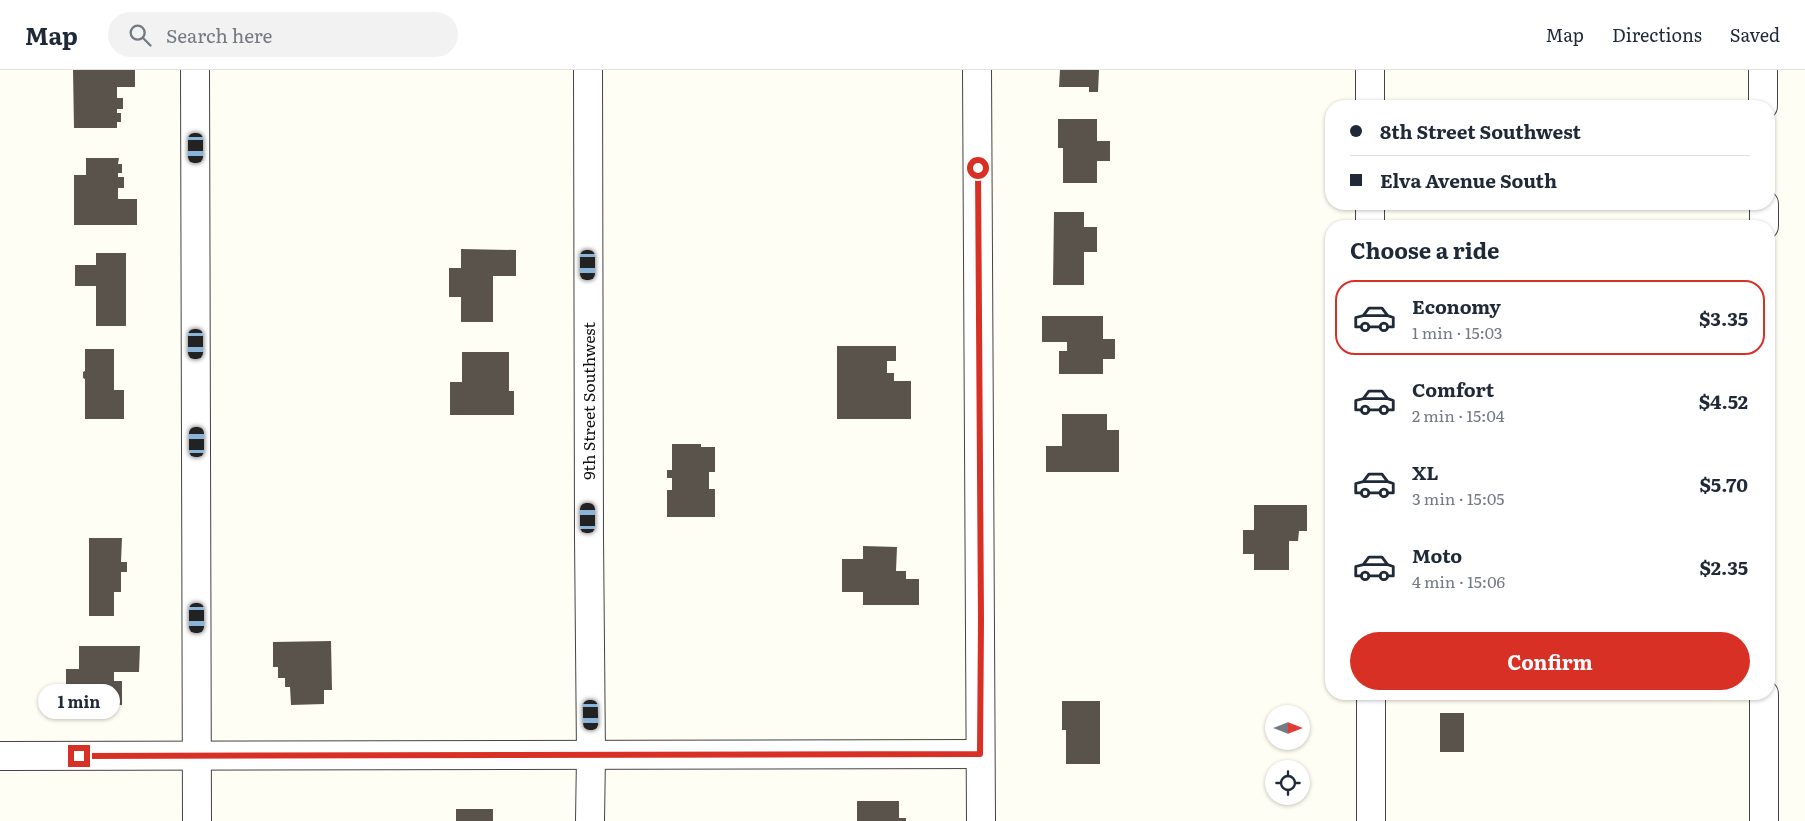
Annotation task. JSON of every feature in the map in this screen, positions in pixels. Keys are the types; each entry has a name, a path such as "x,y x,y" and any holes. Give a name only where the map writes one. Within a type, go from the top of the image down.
{"street":[{"path":"195,70 197,821"},
{"name":"9th Street Southwest","path":"588,70 590,821"},
{"path":"977,70 981,821"},
{"path":"1370,70 1370,100"},
{"path":"1763,70 1763,100"},
{"path":"1371,700 1372,821"},
{"path":"1764,700 1764,821"},
{"path":"0,756 980,754"}],"building":[{"path":"73,70 135,70 135,87 117,87 117,98 123,98 123,109 117,109 117,113 121,113 121,122 117,122 117,128 74,128"},
{"path":"1060,70 1099,70 1098,92 1089,92 1089,87 1059,87"},
{"path":"1058,119 1097,119 1097,141 1110,141 1110,161 1097,161 1097,183 1063,183 1063,148 1058,148"},
{"path":"86,158 119,158 118,164 122,164 122,173 118,173 118,177 124,177 124,188 118,188 118,199 137,199 137,225 74,225 74,175 86,175"},
{"path":"1054,212 1084,212 1084,227 1097,227 1097,252 1084,252 1084,285 1053,285"},
{"path":"461,249 516,250 516,276 493,276 493,322 461,322 461,297 449,297 449,268 461,268"},
{"path":"96,253 126,253 126,326 96,326 96,286 75,286 75,265 96,265"},
{"path":"1042,316 1103,316 1103,339 1115,339 1115,359 1103,359 1103,374 1059,374 1059,351 1067,351 1067,342 1042,342"},
{"path":"837,346 896,346 896,361 887,361 887,373 894,373 894,381 911,381 911,419 837,419"},
{"path":"85,349 114,349 114,390 124,390 124,419 85,419 85,379 83,378 83,372 85,371"},
{"path":"462,352 509,352 509,391 514,391 514,415 450,415 450,382 462,382"},
{"path":"1062,414 1107,414 1107,430 1119,430 1119,472 1046,472 1046,446 1062,446"},
{"path":"672,444 701,444 701,447 715,447 715,472 709,472 709,489 715,489 715,517 667,517 667,490 672,490 672,478 667,478 667,470 672,470"},
{"path":"1254,505 1307,505 1307,531 1299,531 1298,541 1289,541 1289,570 1254,570 1254,554 1243,554 1243,530 1254,530"},
{"path":"89,538 122,538 121,562 127,562 127,572 121,572 121,592 114,592 114,616 89,616"},
{"path":"863,546 897,547 896,571 906,571 906,579 919,579 919,605 863,605 863,592 842,592 842,559 863,559"},
{"path":"331,641 332,690 324,690 324,704 291,705 290,687 285,687 285,678 278,678 278,667 273,667 273,642"},
{"path":"79,646 140,646 139,672 114,672 114,681 122,681 122,705 79,705 79,689 66,689 66,669 79,669"},
{"path":"1062,701 1100,701 1100,764 1066,764 1066,730 1062,730"},
{"path":"1440,713 1464,713 1464,752 1440,752"},
{"path":"857,801 899,801 899,818 906,818 906,821 857,821"},
{"path":"456,809 493,809 493,821 456,821"}],"route":[{"path":"79,756 980,754 978,168"}]}
